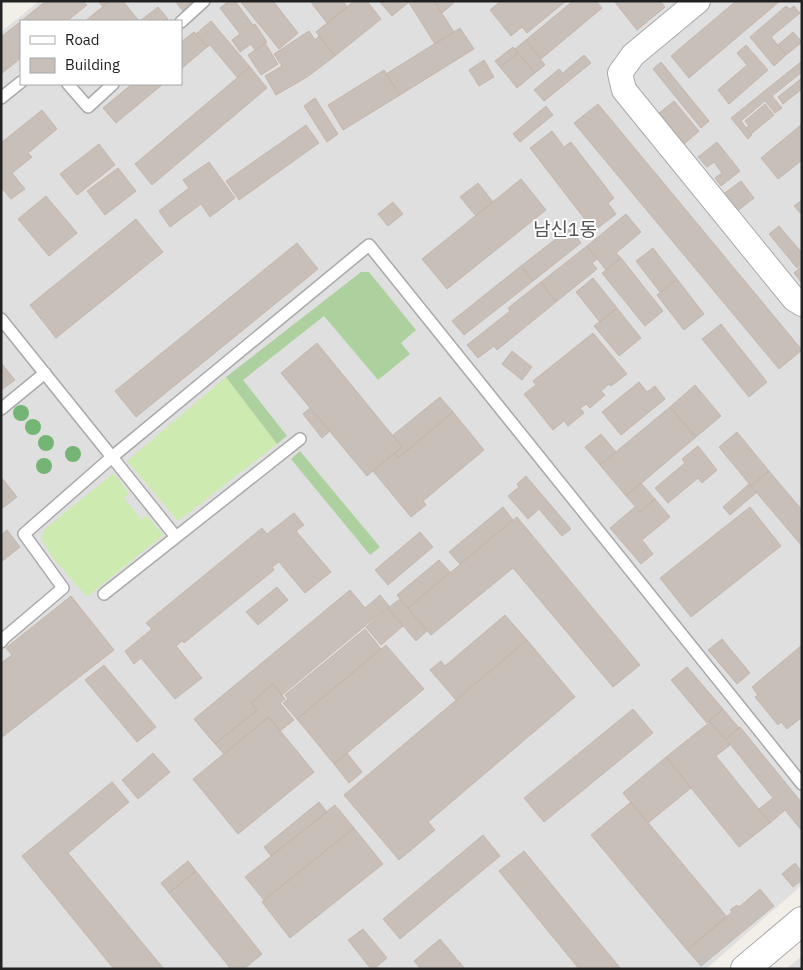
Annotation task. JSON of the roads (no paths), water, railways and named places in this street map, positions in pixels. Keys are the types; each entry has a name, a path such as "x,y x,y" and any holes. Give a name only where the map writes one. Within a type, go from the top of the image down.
{"street":[{"path":"698,1 633,55 620,73 624,90 794,299 802,304"},
{"path":"745,969 802,921"}],"lane":[{"path":"182,21 204,1"},
{"path":"1,98 20,83"},
{"path":"69,85 88,107 112,85"},
{"path":"1,642 63,588 24,534 112,457 369,245 802,784"},
{"path":"1,319 176,537"},
{"path":"1,410 45,373"},
{"path":"104,594 300,439"}],"district":[{"name":"남신1동","path":"565,229"}]}
